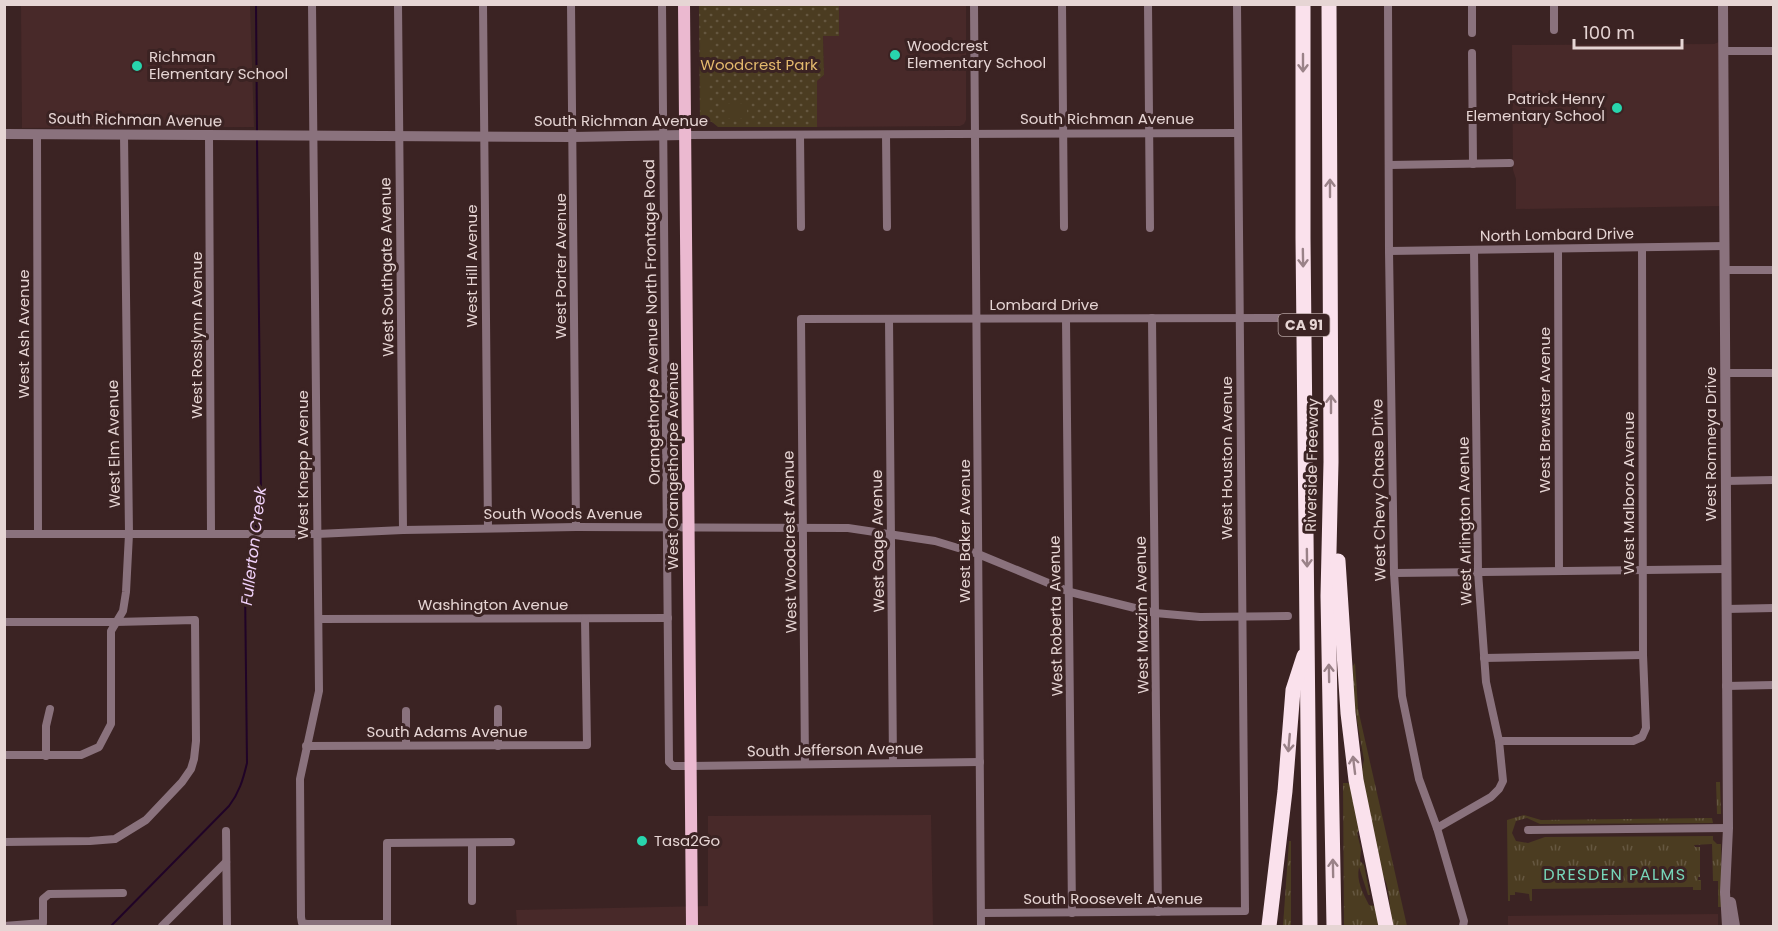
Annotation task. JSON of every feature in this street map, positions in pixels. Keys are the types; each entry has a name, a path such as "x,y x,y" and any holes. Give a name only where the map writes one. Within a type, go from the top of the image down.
{"highway":[{"name":"Riverside Freeway","path":"1303,4 1310,927"},
{"name":"Riverside Freeway","path":"1329,4 1331,462 1328,596 1334,927"},
{"path":"1331,462 1347,701 1356,780 1386,927"},
{"path":"1269,927 1285,791 1293,690 1308,645"}],"main road":[{"name":"West Orangethorpe Avenue","path":"684,4 692,927"}],"street":[{"name":"West Knepp Avenue","path":"312,4 319,691 300,778 301,917 302,923 307,924 387,925"},
{"name":"West Southgate Avenue","path":"398,4 403,530"},
{"name":"West Hill Avenue","path":"483,4 488,528"},
{"name":"West Porter Avenue","path":"571,4 576,527"},
{"name":"Orangethorpe Avenue North Frontage Road","path":"662,4 669,762 673,765 690,766"},
{"name":"West Baker Avenue","path":"974,4 981,927"},
{"path":"1062,4 1064,227"},
{"path":"1148,4 1150,228"},
{"name":"West Houston Avenue","path":"1237,4 1245,911"},
{"name":"West Chevy Chase Drive","path":"1388,4 1394,573 1402,696 1419,779 1437,828 1464,921 1463,927"},
{"path":"1472,4 1472,33"},
{"path":"1554,4 1554,30"},
{"name":"West Romneya Drive","path":"1723,4 1728,828 1725,892 1727,927"},
{"path":"1724,51 1773,51"},
{"path":"1472,53 1473,164"},
{"name":"South Richman Avenue","path":"4,134 573,137 1238,134"},
{"name":"West Ash Avenue","path":"37,134 38,534"},
{"name":"West Elm Avenue","path":"46,756 81,755 99,747 111,724 111,631 123,610 129,534 123,135"},
{"path":"800,135 801,228"},
{"path":"886,135 887,227"},
{"name":"West Rosslynn Avenue","path":"209,136 211,533"},
{"path":"1389,165 1510,164"},
{"name":"North Lombard Drive","path":"1389,251 1725,246"},
{"name":"West Malboro Avenue","path":"1499,741 1632,741 1642,737 1646,728 1643,655 1642,248"},
{"name":"West Brewster Avenue","path":"1558,249 1559,571"},
{"name":"West Arlington Avenue","path":"1437,828 1491,796 1499,789 1503,781 1499,741 1486,682 1478,572 1474,250"},
{"path":"1724,270 1773,270"},
{"name":"West Maxzim Avenue","path":"1152,318 1158,912"},
{"name":"Lombard Drive","path":"801,319 1288,318"},
{"name":"West Woodcrest Avenue","path":"801,319 806,764"},
{"name":"West Gage Avenue","path":"889,319 893,763"},
{"name":"West Roberta Avenue","path":"1066,319 1072,913"},
{"path":"1725,373 1773,373"},
{"path":"1726,481 1773,480"},
{"name":"South Woods Avenue","path":"4,534 317,534 576,527 848,528 935,541 978,554 1070,592 1155,613 1200,617 1288,616"},
{"path":"1394,573 1726,569"},
{"path":"1726,609 1773,608"},
{"name":"Washington Avenue","path":"319,619 668,618"},
{"name":"South Adams Avenue","path":"306,746 587,745 585,619"},
{"path":"4,622 195,620 196,741 191,769 182,782 146,820 115,839 90,842 4,842"},
{"path":"1484,658 1643,655"},
{"path":"1726,686 1773,685"},
{"path":"4,755 46,756 46,726 50,709"},
{"path":"498,709 498,746"},
{"path":"406,711 406,745"},
{"name":"South Jefferson Avenue","path":"690,766 980,762"},
{"path":"1528,830 1728,828"},
{"path":"226,831 226,927"},
{"path":"387,925 387,843 511,842"},
{"path":"472,843 472,901"},
{"path":"162,927 226,862"},
{"name":"West Romneya Drive","path":"1727,884 1735,927"},
{"path":"4,926 43,923 43,899 49,894 123,893"},
{"name":"South Roosevelt Avenue","path":"981,913 1245,911"}],"shaded area":[{"name":"Richman Elementary School","path":"21,5 250,5 254,127 22,128"},
{"name":"Woodcrest Elementary School","path":"839,5 966,5 966,120 964,124 960,126 817,127 817,81 824,75 823,36 839,35"},
{"name":"Patrick Henry Elementary School","path":"1721,41 1723,206 1516,209 1516,179 1513,170 1512,45 1714,44"},
{"path":"931,815 933,926 517,926 516,910 708,906 708,816"},
{"path":"1718,914 1718,926 1508,926 1508,916"}],"green space":[{"path":"742,4 796,5 791,9 742,9"},
{"name":"Woodcrest Park","path":"699,5 839,5 839,36 823,36 824,75 817,81 817,127 718,127 712,122 700,122"},
{"path":"700,41 709,41 709,119 701,119"},
{"path":"726,104 747,104 747,118 726,118"},
{"path":"1355,663 1358,709 1407,926 1392,926 1388,891 1382,876 1368,817 1362,771 1364,760 1353,698 1353,666"},
{"path":"1716,782 1720,782 1721,814 1717,814"},
{"path":"1343,783 1351,783 1360,829 1357,833 1361,849 1360,861 1364,865 1370,895 1368,895 1359,867 1359,882 1369,905 1376,906 1380,926 1344,926"},
{"path":"1524,815 1541,820 1712,818 1713,823 1540,824 1527,818 1516,821 1512,833 1516,841 1528,843 1545,837 1713,836 1717,844 1721,844 1722,907 1718,907 1718,881 1713,881 1712,844 1694,845 1700,847 1700,877 1698,880 1701,880 1701,890 1693,890 1693,887 1532,889 1532,901 1530,901 1529,894 1515,892 1515,895 1510,895 1510,901 1508,901 1507,820"},
{"path":"1289,841 1291,841 1291,926 1283,926"}],"waterway":[{"name":"Fullerton Creek","path":"256,4 257,131"},
{"name":"Fullerton Creek","path":"255,532 261,496 257,139"},
{"name":"Fullerton Creek","path":"111,926 229,806 240,786 247,763 245,585 254,538"}],"place":[{"name":"Woodcrest Elementary School","path":"895,55"},
{"name":"Richman Elementary School","path":"137,66"},
{"name":"Patrick Henry Elementary School","path":"1617,108"},
{"name":"Tasa2Go","path":"642,841"}],"district":[{"name":"DRESDEN PALMS","path":"1615,874"}]}
